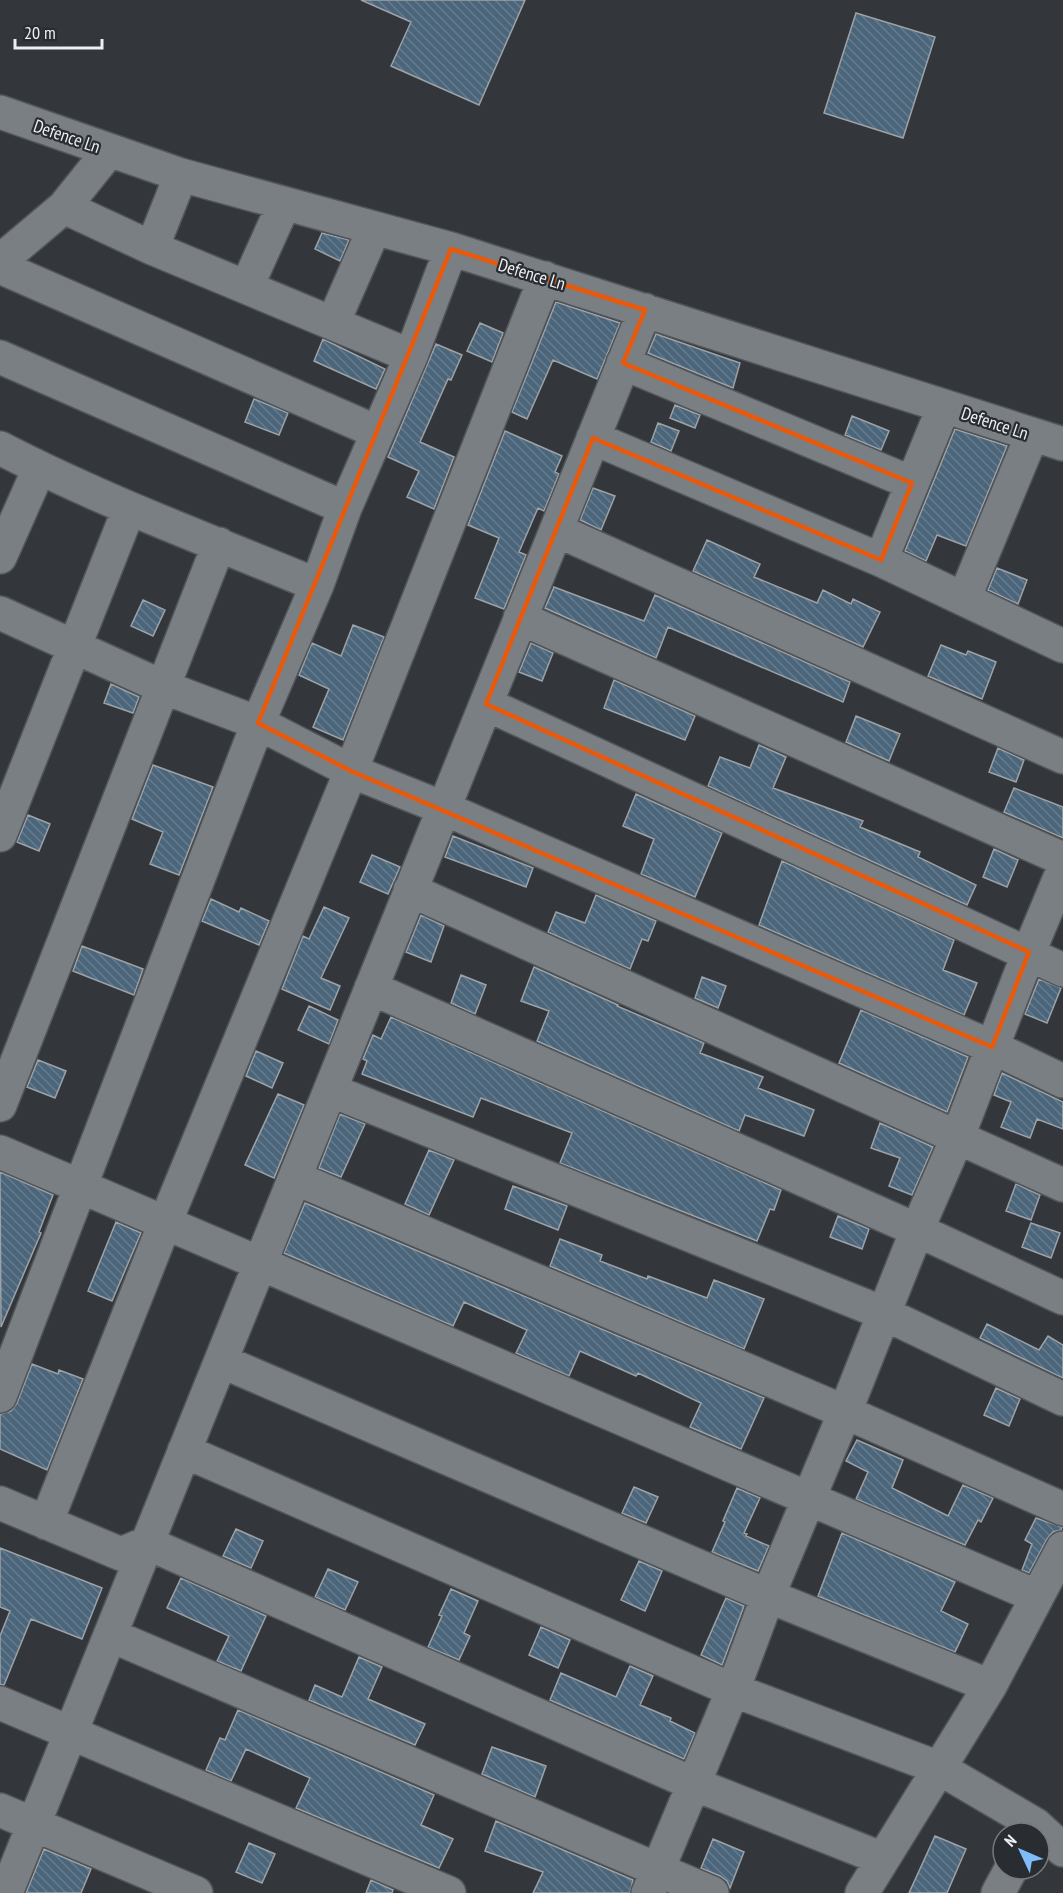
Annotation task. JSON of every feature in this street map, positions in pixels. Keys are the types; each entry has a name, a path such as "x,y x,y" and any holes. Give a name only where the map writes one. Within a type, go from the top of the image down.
{"street":[{"name":"Defence Ln","path":"0,112 181,175 374,230 451,249 1063,444"},
{"path":"0,261 64,207 110,151"},
{"path":"152,248 181,175"},
{"path":"247,286 284,204"},
{"path":"64,207 152,248 411,356"},
{"path":"333,323 374,230"},
{"path":"0,1396 258,723 317,585 345,508 411,356 451,249"},
{"path":"0,267 377,432"},
{"path":"46,1523 165,1223 351,771 545,278"},
{"path":"6,1893 645,310"},
{"path":"0,357 345,508"},
{"path":"623,363 912,483"},
{"path":"881,560 944,406"},
{"path":"964,599 1032,435"},
{"path":"593,438 881,560 964,599 1060,635"},
{"path":"0,448 39,469 129,509 317,585"},
{"path":"0,557 39,469"},
{"path":"0,835 129,509"},
{"path":"556,530 1063,757"},
{"path":"0,1105 219,544"},
{"path":"0,613 163,687 258,723 351,771 443,808 992,1047 1063,1081"},
{"path":"520,618 1063,859"},
{"path":"486,704 1063,969"},
{"path":"653,1882 733,1690 768,1596 810,1499 883,1313 958,1136 1063,870"},
{"path":"411,890 1063,1185"},
{"path":"371,988 917,1230 1063,1298"},
{"path":"330,1090 883,1313 1063,1399"},
{"path":"0,1152 1036,1596"},
{"path":"295,1178 845,1412 1063,1509"},
{"path":"220,1361 768,1596 990,1686"},
{"path":"184,1451 733,1690 939,1768 1022,1821"},
{"path":"0,1503 121,1554 147,1543 694,1784 883,1859"},
{"path":"862,1893 990,1686 1063,1548"},
{"path":"110,1635 653,1882 712,1893"},
{"path":"0,1703 449,1893"},
{"path":"0,1810 196,1893"}],"highlighted area":[{"path":"451,249 645,310 623,363 912,483 881,560 593,438 486,704 1029,952 992,1047 351,771 258,723"}],"building":[{"path":"361,0 525,0 479,105 391,66 411,22"},
{"path":"856,13 935,37 903,138 824,113"},
{"path":"322,233 349,240 340,261 315,249"},
{"path":"556,302 620,323 597,379 553,360 527,419 512,412"},
{"path":"480,323 503,333 492,362 467,351"},
{"path":"656,334 740,363 733,388 648,353"},
{"path":"323,339 385,369 376,389 314,361"},
{"path":"436,344 462,355 451,380 448,379 420,442 454,457 434,509 407,497 419,471 388,457"},
{"path":"254,399 288,413 279,435 245,422"},
{"path":"675,405 700,415 695,428 670,418"},
{"path":"852,416 889,431 881,450 845,435"},
{"path":"658,423 679,431 671,451 651,442"},
{"path":"955,429 1007,446 966,546 937,535 926,561 905,551"},
{"path":"505,431 562,456 555,472 559,474 544,511 538,508 519,552 526,555 504,609 475,598 499,538 468,525"},
{"path":"593,488 615,496 601,530 580,520"},
{"path":"707,540 760,564 754,577 817,603 823,590 851,604 853,599 880,612 863,647 693,571"},
{"path":"997,568 1027,580 1018,604 988,590"},
{"path":"554,587 644,621 655,595 850,682 843,702 668,627 656,658 545,608"},
{"path":"143,600 165,610 153,636 131,626"},
{"path":"353,625 384,637 343,740 313,727 329,689 299,675 312,643 341,656"},
{"path":"531,643 553,653 542,681 519,672"},
{"path":"941,645 966,655 968,651 996,662 982,699 928,676"},
{"path":"614,680 695,716 685,740 604,708"},
{"path":"111,684 139,697 133,713 104,703"},
{"path":"856,716 900,734 889,761 846,742"},
{"path":"759,745 786,757 773,788 863,821 860,827 920,852 918,857 976,885 967,905 708,786 720,757 750,768"},
{"path":"998,748 1024,760 1016,782 989,772"},
{"path":"153,765 213,787 179,875 150,864 163,832 132,819"},
{"path":"1014,788 1063,807 1063,838 1004,812"},
{"path":"636,794 722,833 695,897 641,874 654,839 623,826"},
{"path":"28,815 50,824 39,851 17,842"},
{"path":"453,836 533,868 526,887 445,857"},
{"path":"994,849 1018,860 1007,887 983,877"},
{"path":"372,855 400,867 388,894 360,882"},
{"path":"782,861 954,940 943,970 977,983 964,1015 759,925"},
{"path":"596,895 656,921 648,941 642,939 630,969 548,932 556,912 585,923"},
{"path":"211,899 239,912 241,908 269,921 259,945 202,921"},
{"path":"324,907 349,918 321,978 340,986 330,1010 282,989 303,936 309,939"},
{"path":"421,915 444,926 431,962 406,952"},
{"path":"82,946 143,969 134,995 73,971"},
{"path":"534,967 704,1043 700,1053 763,1077 758,1088 814,1110 804,1136 745,1115 739,1131 537,1041 549,1011 521,1001"},
{"path":"461,975 486,985 475,1014 451,1003"},
{"path":"702,977 726,986 718,1008 695,998"},
{"path":"1039,979 1061,988 1047,1023 1025,1014"},
{"path":"309,1006 338,1020 329,1044 298,1030"},
{"path":"861,1010 968,1057 947,1112 839,1063"},
{"path":"391,1017 781,1190 774,1210 770,1209 757,1241 560,1163 572,1133 481,1098 473,1117 362,1074 367,1061 363,1059 373,1035 381,1039"},
{"path":"256,1051 283,1063 272,1088 246,1076"},
{"path":"38,1060 66,1071 55,1098 27,1087"},
{"path":"1002,1073 1063,1102 1063,1129 1037,1119 1030,1138 1001,1127 1011,1102 994,1095"},
{"path":"278,1094 304,1105 274,1178 245,1165"},
{"path":"340,1114 365,1124 341,1177 319,1168"},
{"path":"880,1123 933,1147 912,1195 889,1186 900,1158 871,1148"},
{"path":"429,1150 454,1160 429,1215 405,1204"},
{"path":"0,1172 53,1195 39,1232 41,1233 1,1327"},
{"path":"1016,1184 1040,1195 1031,1220 1006,1211"},
{"path":"513,1186 567,1206 558,1230 505,1209"},
{"path":"305,1203 764,1398 741,1449 690,1427 701,1403 638,1373 636,1376 580,1351 569,1376 516,1353 527,1330 464,1302 453,1326 284,1253"},
{"path":"838,1216 869,1229 862,1249 830,1237"},
{"path":"116,1222 141,1233 112,1301 88,1291"},
{"path":"1031,1223 1060,1233 1051,1258 1022,1247"},
{"path":"560,1239 602,1255 600,1261 707,1298 714,1280 764,1299 744,1349 550,1266"},
{"path":"987,1324 1039,1350 1048,1336 1063,1345 1063,1378 980,1338"},
{"path":"32,1364 58,1374 59,1370 83,1379 47,1470 0,1449 0,1414 11,1411 17,1403"},
{"path":"996,1388 1020,1399 1009,1426 984,1415"},
{"path":"857,1440 903,1460 892,1488 948,1516 963,1485 993,1498 981,1522 978,1520 965,1545 856,1499 868,1472 846,1461"},
{"path":"634,1487 658,1497 646,1523 622,1513"},
{"path":"737,1488 760,1498 744,1533 769,1546 758,1571 712,1552"},
{"path":"1036,1518 1062,1527 1047,1539 1029,1573 1022,1570 1032,1544 1025,1540"},
{"path":"236,1529 263,1541 251,1568 223,1556"},
{"path":"842,1533 955,1582 941,1611 968,1624 955,1652 818,1596"},
{"path":"0,1548 102,1588 82,1639 31,1619 4,1685 0,1685 0,1636 10,1611 0,1607"},
{"path":"639,1561 662,1571 645,1611 621,1600"},
{"path":"328,1569 358,1582 345,1610 315,1597"},
{"path":"181,1578 266,1616 241,1671 217,1661 229,1636 167,1608"},
{"path":"451,1589 478,1601 464,1633 470,1636 459,1660 428,1647"},
{"path":"726,1598 744,1606 722,1665 701,1655"},
{"path":"541,1627 570,1640 558,1668 529,1655"},
{"path":"359,1657 382,1667 368,1699 425,1724 415,1745 309,1700 315,1685 342,1697"},
{"path":"630,1666 653,1676 640,1705 671,1718 670,1721 695,1733 684,1759 550,1700 561,1673 616,1697"},
{"path":"238,1710 434,1795 421,1825 453,1839 439,1868 296,1808 310,1778 246,1749 231,1781 206,1770 220,1738 225,1740"},
{"path":"492,1747 546,1766 535,1797 482,1774"},
{"path":"496,1821 633,1880 630,1893 533,1893 543,1872 485,1851"},
{"path":"935,1836 966,1849 947,1893 909,1893"},
{"path":"713,1839 744,1852 730,1888 727,1881 720,1876 701,1868"},
{"path":"249,1843 275,1854 262,1883 236,1872"},
{"path":"44,1849 91,1869 81,1893 26,1893"},
{"path":"371,1880 393,1890 392,1893 366,1893"}]}
